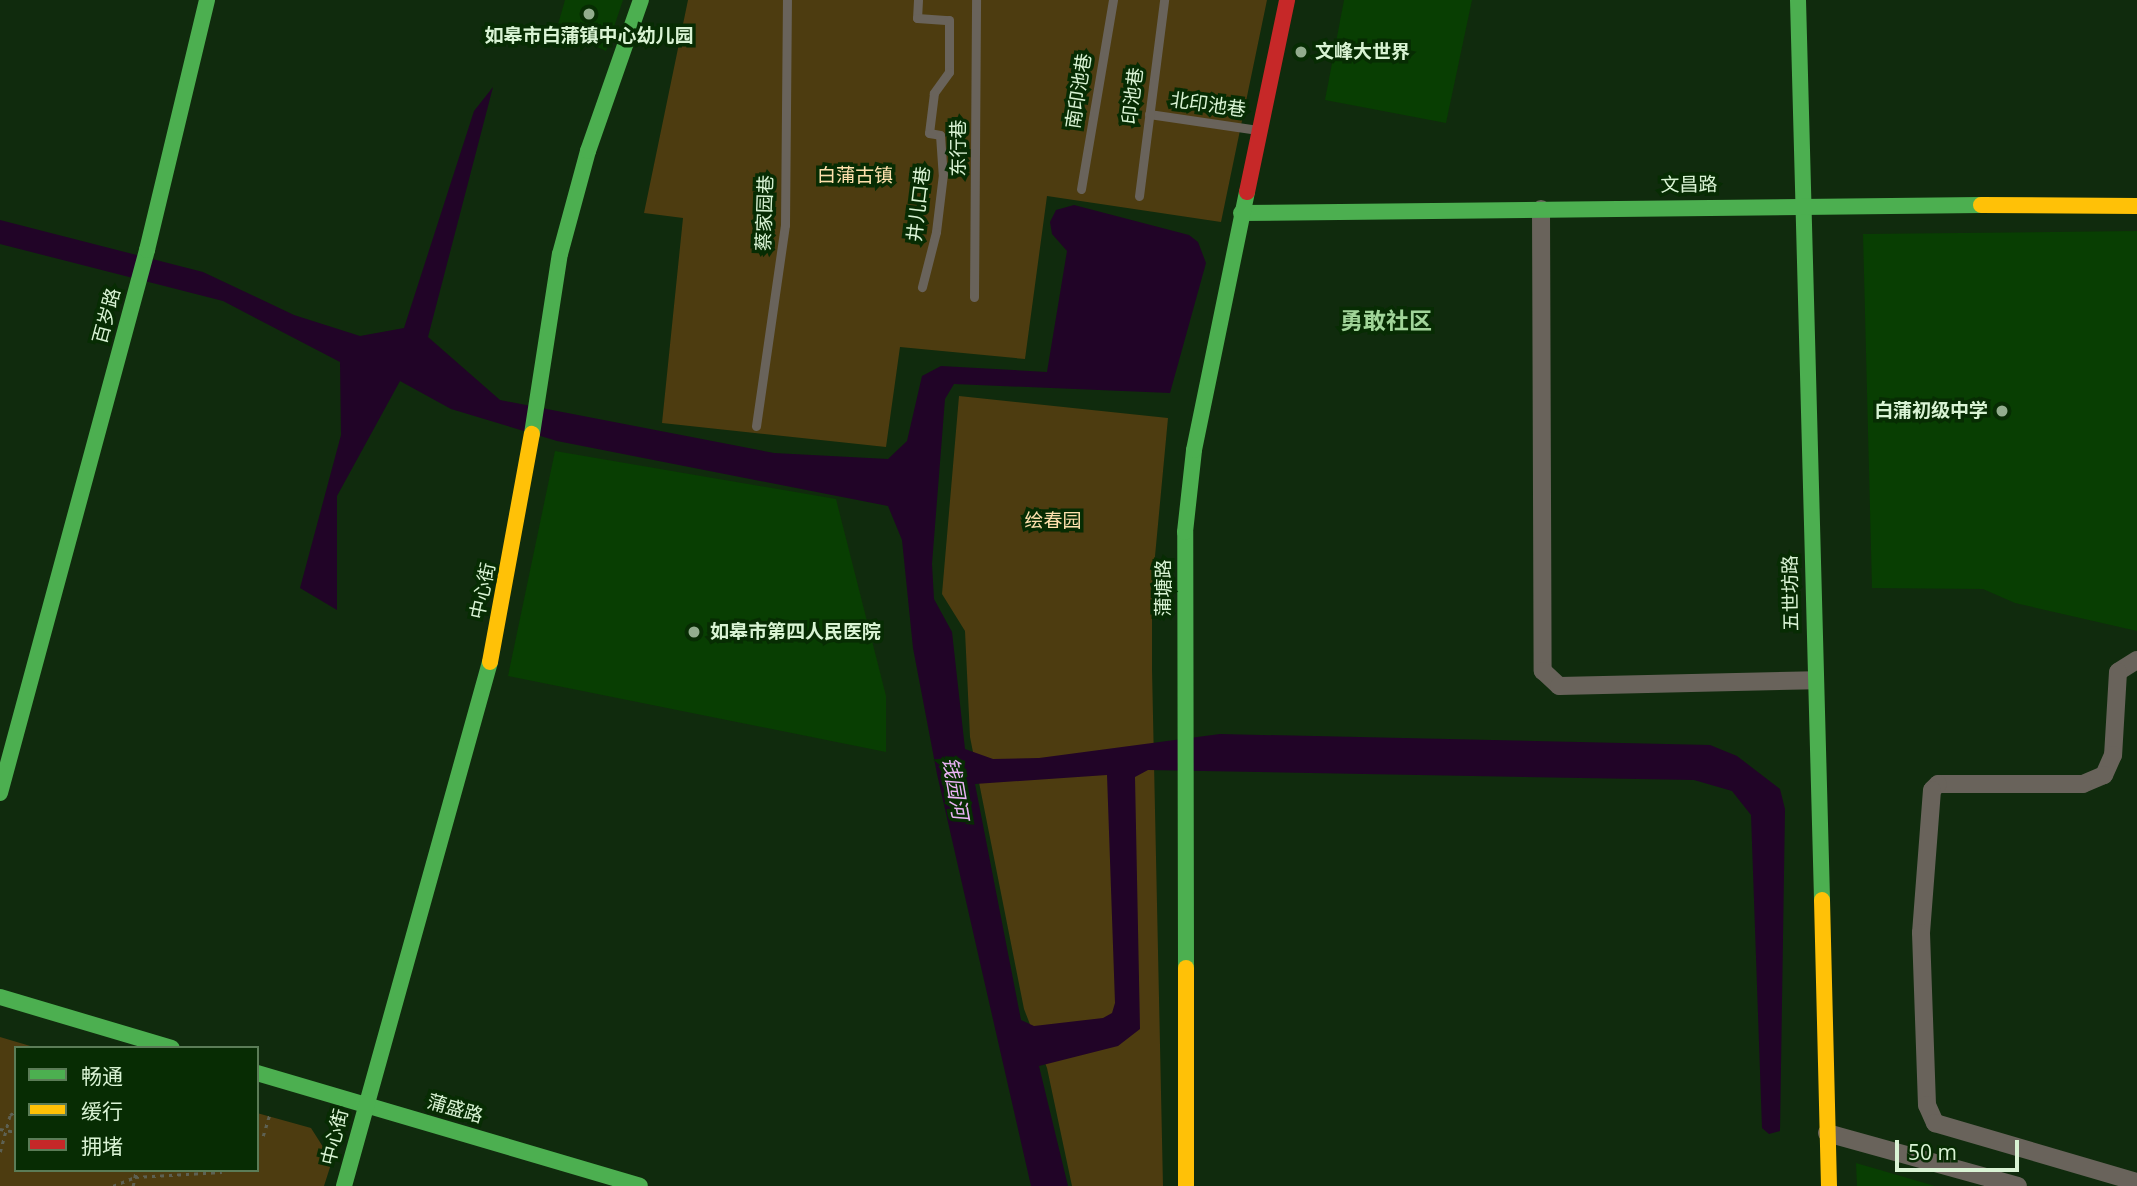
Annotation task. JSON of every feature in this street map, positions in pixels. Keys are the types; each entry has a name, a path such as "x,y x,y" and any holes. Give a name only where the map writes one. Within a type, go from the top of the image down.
{"street":[{"name":"百岁路","path":"0,793 38,641 49,618 148,250 207,0"},
{"name":"中心街","path":"344,1186 485,685 531,443 559,254 588,151 641,0"},
{"name":"蒲塘路","path":"1186,1186 1185,532 1194,450 1287,0"},
{"name":"五世坊路","path":"1798,0 1829,1186"},
{"name":"文昌路","path":"1241,214 1805,204 2137,206"},
{"path":"1541,209 1544,671 1559,686 1814,680"},
{"name":"百岁路","path":"0,739 19,664 38,641"},
{"path":"2137,660 2118,672 2113,755 2104,775 2083,784 1938,785 1932,790 1921,933 1927,1105 1935,1124 2137,1182"},
{"path":"0,997 165,1046"},
{"path":"0,1014 107,1046"},
{"name":"蒲盛路","path":"259,1074 363,1112 587,1186"},
{"name":"蒲盛路","path":"259,1090 363,1112 640,1186"},
{"path":"1827,1133 2018,1186"}],"lane":[{"name":"蔡家园巷","path":"756,426 785,225 788,0"},
{"name":"井儿口巷","path":"918,0 917,18 949,20 949,72 934,93 929,133 940,135 943,174 922,287"},
{"name":"东行巷","path":"974,296 976,0"},
{"name":"南印池巷","path":"1081,189 1113,0"},
{"name":"印池巷","path":"1139,196 1164,0"},
{"name":"北印池巷","path":"1149,114 1262,131"}],"path":[{"path":"0,1153 9,1130 10,1115 14,1112"},
{"path":"263,1136 269,1116"},
{"path":"0,1129 14,1131"},
{"path":"133,1186 136,1172"},
{"path":"113,1186 135,1177 222,1172"}],"shaded area":[{"name":"如皋市白蒲镇中心幼儿园","path":"565,0 623,0 606,51 557,28"},
{"path":"1344,0 1472,0 1446,123 1325,100"},
{"name":"白蒲初级中学","path":"2137,231 2137,631 2015,603 1983,589 1872,588 1863,234"},
{"name":"如皋市第四人民医院","path":"555,451 836,499 886,696 886,752 508,676"},
{"path":"1856,1163 1935,1186 1857,1186"}],"green space":[{"name":"白蒲古镇","path":"688,0 1267,0 1221,222 1047,196 1025,359 900,347 886,447 662,423 683,218 644,213"},
{"name":"绘春园","path":"959,396 1168,418 1152,588 1163,1186 1072,1186 1047,1068 1024,1009 970,737 965,631 942,594"},
{"path":"0,1037 30,1046 14,1046 14,1172 259,1172 259,1114 311,1128 332,1161 324,1186 0,1186"}],"water":[{"name":"钱园河","path":"493,87 428,337 500,400 774,453 888,459 907,441 922,376 941,366 1047,372 1067,251 1052,234 1050,222 1056,210 1074,205 1189,235 1198,242 1206,263 1170,393 954,384 945,399 932,564 934,599 952,632 965,749 993,759 1039,758 1220,734 1710,745 1737,756 1780,789 1785,809 1780,1131 1769,1134 1762,1128 1751,815 1732,791 1694,780 1148,770 1135,777 1140,1029 1118,1046 1039,1066 1068,1186 1031,1186 937,774 913,648 902,540 888,506 557,441 451,409 400,381 337,496 337,610 300,588 341,435 340,362 223,301 0,244 0,220 203,272 294,315 360,336 404,328 474,111","holes":["1107,775 1115,1003 1112,1013 1103,1018 1034,1026 1021,1020 975,784"]}],"traffic: fast":[{"path":"0,793 147,250 207,0"},
{"path":"532,434 560,254 588,151 641,0"},
{"path":"1798,0 1822,900"},
{"path":"1186,968 1185,532 1194,450 1247,192"},
{"path":"1241,213 1981,205"},
{"path":"344,1186 490,662"},
{"path":"0,997 165,1046"},
{"path":"259,1074 640,1186"}],"traffic: slow":[{"path":"1981,205 2137,206"},
{"path":"490,662 532,434"},
{"path":"1822,900 1829,1186"},
{"path":"1186,968 1186,1186"}],"traffic: jam":[{"path":"1247,192 1287,0"}],"place":[{"name":"如皋市白蒲镇中心幼儿园","path":"589,14"},
{"name":"文峰大世界","path":"1301,52"},
{"name":"白蒲初级中学","path":"2002,411"},
{"name":"如皋市第四人民医院","path":"694,632"}],"district":[{"name":"勇敢社区","path":"1386,320"}]}
